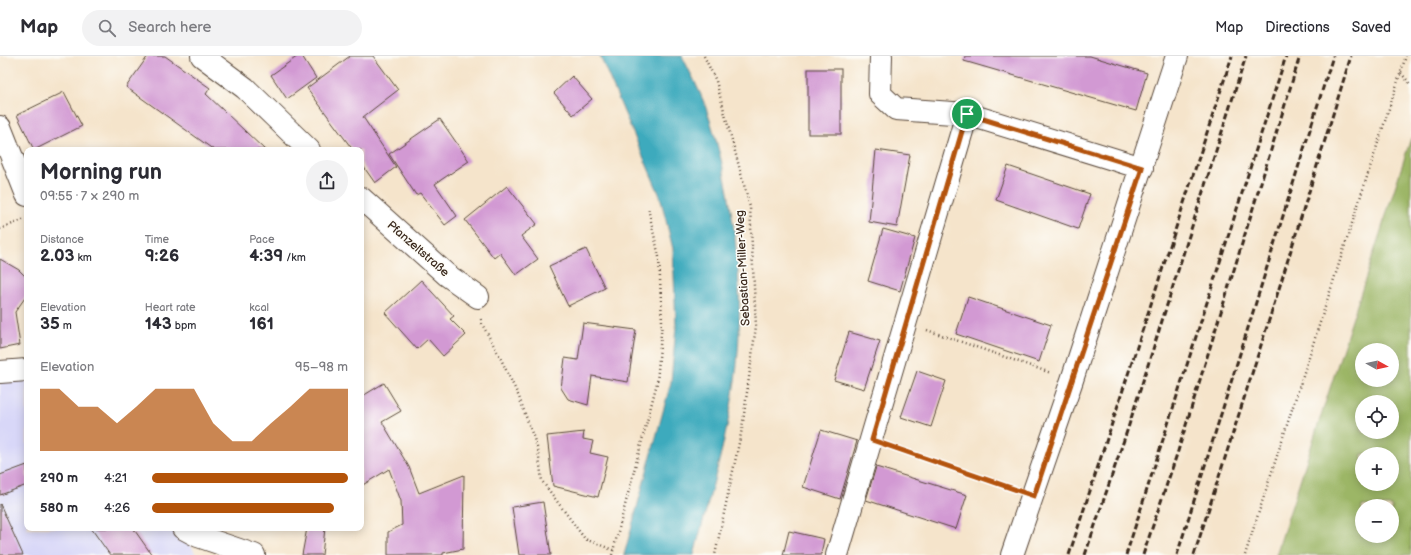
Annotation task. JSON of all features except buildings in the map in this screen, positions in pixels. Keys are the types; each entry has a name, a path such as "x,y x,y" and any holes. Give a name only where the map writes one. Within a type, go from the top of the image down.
{"street":[{"path":"202,56 245,88 306,147"},
{"path":"882,56 880,94 896,109 967,114 1142,168"},
{"path":"1012,555 1034,496 1178,56"},
{"path":"836,555 872,440 967,114"},
{"path":"0,127 24,187"},
{"name":"Pfanzeltstraße","path":"364,201 447,275 478,297"},
{"path":"0,372 24,370"},
{"path":"189,531 198,536 254,555"}],"path":[{"name":"Sebastian-Miller-Weg","path":"704,56 716,81 750,207 756,326 742,429 715,555"},
{"path":"1245,555 1406,56"},
{"path":"1401,73 1411,85"},
{"path":"612,555 657,383 662,321 659,257 648,208"},
{"path":"0,229 24,219"},
{"path":"478,297 482,324 519,397 538,450 542,481 585,540 613,550"},
{"path":"906,322 1072,380"},
{"path":"872,440 1034,496"}],"shaded area":[{"path":"24,364 24,531 184,531 196,555 0,555 0,366"}],"green space":[{"path":"1411,138 1411,555 1276,555"}],"water":[{"path":"600,56 682,56 705,105 724,171 735,242 738,278 738,348 732,403 694,555 624,555 671,382 676,327 673,249 660,196"}],"railway":[{"path":"1069,555 1232,56"},
{"path":"1085,555 1128,428 1246,56"},
{"path":"1126,555 1286,56"},
{"path":"1143,555 1178,451 1300,56"},
{"path":"1177,555 1333,56"},
{"path":"1194,555 1351,56"}],"route":[{"path":"967,114 1142,168 1034,496 872,440 967,114"}]}
